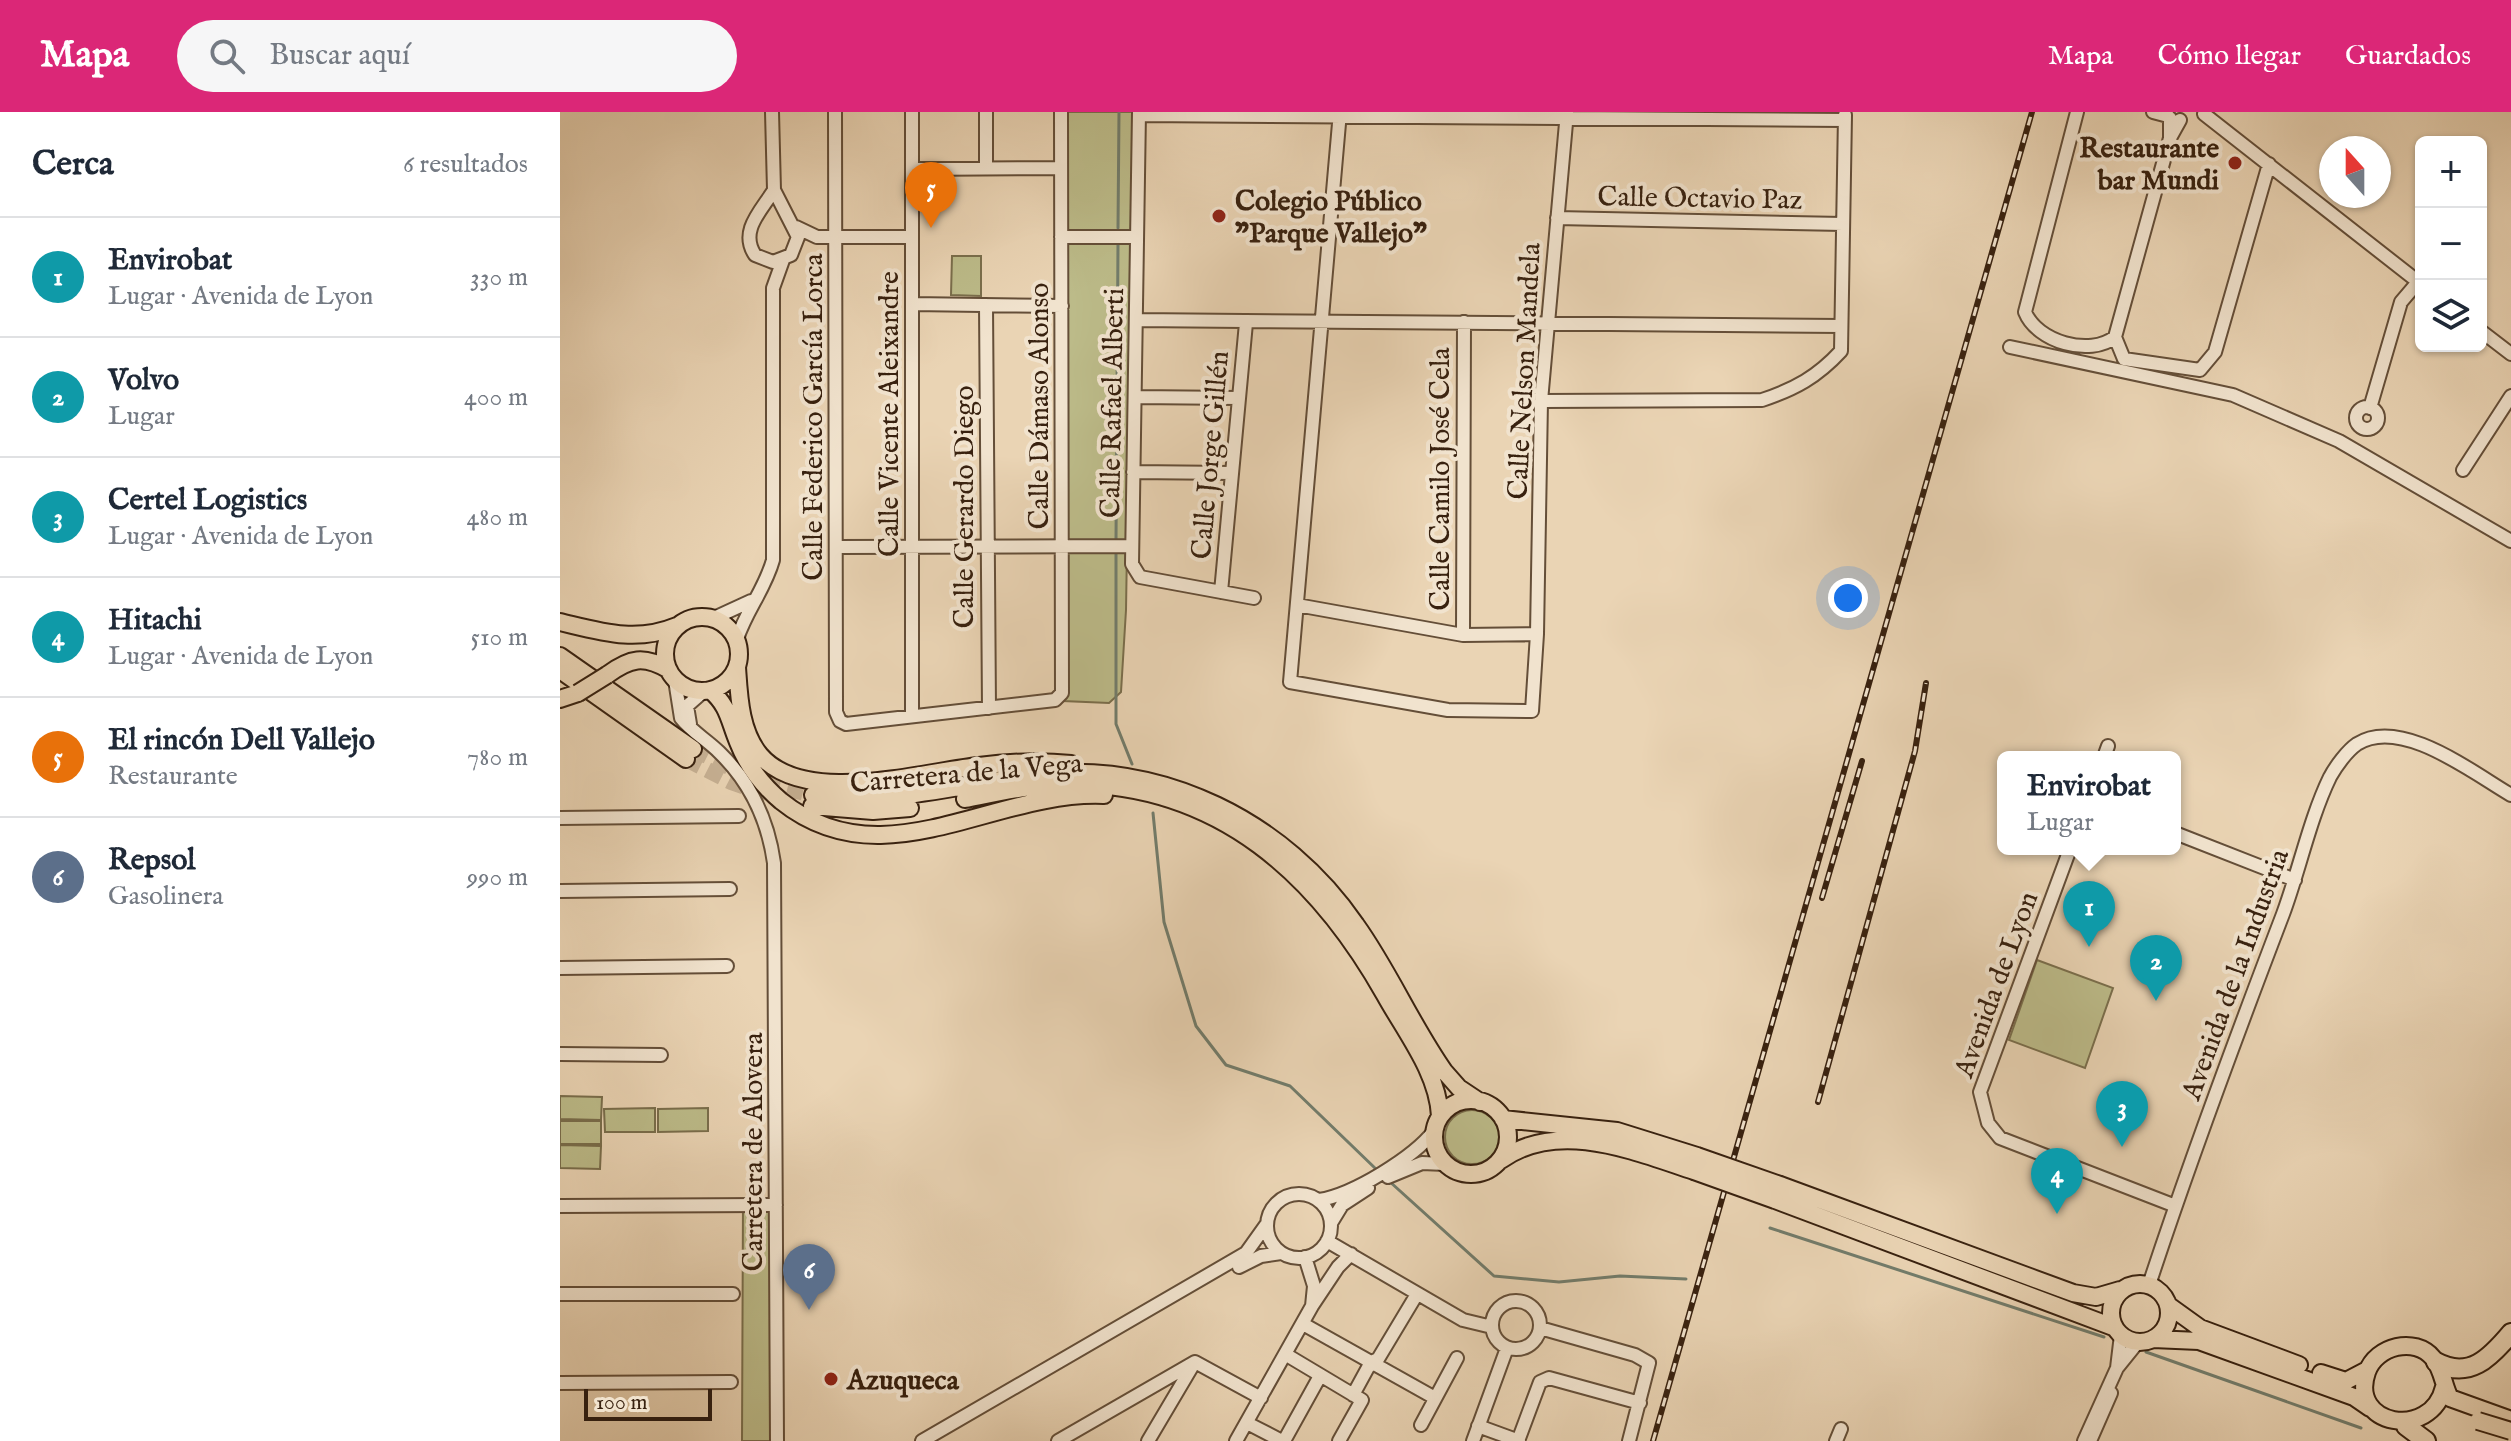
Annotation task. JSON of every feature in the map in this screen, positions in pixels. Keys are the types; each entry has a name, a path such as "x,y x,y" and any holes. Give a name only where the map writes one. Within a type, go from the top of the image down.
{"highway":[{"path":"2436,1362 2456,1369 2472,1367 2488,1358 2511,1333"},
{"path":"2406,1426 2426,1441"},
{"path":"2507,1441 2511,1431"}],"main road":[{"path":"560,622 626,637 651,636 690,619 714,618 724,624 737,639 741,711 754,745 771,765 798,778 878,781 988,765 1050,762 1129,770 1166,779 1195,795"},
{"path":"672,675 666,648 679,626"},
{"path":"560,656 689,754 560,670"},
{"path":"560,699 578,693 624,663 640,659 693,690 707,690 729,679 737,667"},
{"path":"707,690 727,708 745,758 768,789 809,819 844,832 881,836 908,833 1074,796 1167,800"},
{"name":"Carretera de la Vega","path":"1437,1124 1437,1092 1424,1063 1358,948 1328,907 1294,873 1244,835 1211,816 1128,789 1063,784 887,811 813,800 885,800 1038,774 1069,773 1124,777 1195,795 1264,831 1323,882 1363,935 1444,1071 1465,1093 1480,1102"},
{"path":"1695,1163 1560,1140 1528,1143 1487,1170 1465,1174 1445,1164 1435,1147 1437,1124 1458,1102 1480,1102 1503,1119 1617,1131 1695,1163 2073,1293 2096,1297 2139,1283 2149,1285 2161,1292 2168,1305 2200,1328 2340,1380 2353,1380 2367,1370 2381,1353 2403,1346 2425,1351 2436,1362 2444,1387 2456,1402 2511,1431"},
{"path":"1496,1164 1507,1143 1503,1119"},
{"path":"1777,1192 2117,1331 2146,1340 2199,1341 2354,1397 2392,1424 2406,1426 2444,1412 2511,1420"},
{"path":"2117,1331 2110,1307 2120,1290"},
{"path":"2146,1340 2168,1321 2168,1305"},
{"path":"2367,1370 2366,1398 2372,1410"},
{"path":"2429,1417 2442,1399 2444,1387"}],"street":[{"path":"772,112 774,190 796,227 817,237"},
{"name":"Calle Federico García Lorca","path":"835,112 836,712 840,721 846,724 912,716"},
{"name":"Calle Vicente Aleixandre","path":"912,112 912,716"},
{"path":"986,112 986,168"},
{"name":"Calle Dámaso Alonso","path":"989,708 1060,699 1061,112"},
{"path":"2077,112 2025,312 2030,326 2047,337 2091,347 2104,346 2115,337 2176,116"},
{"path":"2153,112 2176,116 2203,113 2416,280"},
{"path":"1139,113 1845,116 1841,351 1821,373 1793,390 1762,400 1541,401"},
{"name":"Calle Rafael Alberti","path":"1139,113 1132,564 1140,577 1254,598"},
{"path":"1340,114 1297,605 1463,635 1537,634"},
{"name":"Calle Nelson Mandela","path":"1297,605 1290,682 1448,710 1532,711 1537,634 1541,401 1566,115"},
{"path":"2115,337 2124,359 2200,370 2208,364 2215,352 2269,164"},
{"path":"912,169 1061,168"},
{"path":"737,639 751,601 764,585 774,551 773,288 763,260 750,247 748,237 750,227 761,215 774,190"},
{"path":"761,215 786,214"},
{"name":"Calle Octavio Paz","path":"1557,218 1843,224"},
{"path":"796,227 796,246"},
{"path":"773,288 783,260 796,246 817,237 912,237"},
{"path":"1061,237 1137,237"},
{"path":"763,260 783,260"},
{"path":"2370,408 2401,302 2415,288"},
{"path":"912,304 1062,306"},
{"name":"Calle Gerardo Diego","path":"986,305 989,708"},
{"path":"1136,320 1841,326"},
{"name":"Calle Camilo José Cela","path":"1463,635 1464,322"},
{"name":"Calle Jorge Gillén","path":"1221,592 1246,323"},
{"path":"2487,336 2511,354"},
{"path":"2010,347 2233,395 2339,441 2511,541"},
{"path":"2463,470 2511,396"},
{"path":"1135,397 1239,398"},
{"path":"1133,472 1232,473"},
{"path":"837,547 1132,546"},
{"path":"714,618 751,601"},
{"path":"672,675 678,712 691,727"},
{"path":"691,727 687,706 707,690"},
{"path":"912,716 989,708"},
{"name":"Carretera de Alovera","path":"691,727 718,751 748,787 765,823 774,863 777,1441"},
{"name":"Avenida de la Industria","path":"2149,1285 2173,1205 2295,880 2330,776 2358,744 2376,737 2416,741 2511,795"},
{"path":"560,818 739,816"},
{"path":"2181,835 2295,880"},
{"name":"Avenida de Lyon","path":"2068,855 1980,1092 1981,1106 2000,1138 2173,1205"},
{"path":"560,891 730,889"},
{"path":"560,968 727,966"},
{"path":"560,1054 661,1055"},
{"path":"922,1441 1246,1253 1280,1199 1301,1193 1319,1200 1342,1193 1414,1152 1437,1124"},
{"path":"939,1441 1245,1263 1281,1253 1305,1257 1319,1250 1327,1241 1331,1223 1348,1200 1395,1173 1422,1163 1445,1164"},
{"path":"1319,1200 1331,1223"},
{"path":"560,1206 776,1205"},
{"path":"1266,1225 1269,1237 1281,1253"},
{"path":"1327,1241 1463,1320 1492,1327"},
{"path":"1236,1441 1312,1306 1338,1267 1351,1254"},
{"path":"1305,1257 1314,1286 1312,1306"},
{"path":"560,1294 733,1294"},
{"path":"1353,1395 1371,1362 1378,1359 1417,1294"},
{"path":"1517,1302 1532,1307 1540,1328 1528,1346 1507,1348 1497,1339 1492,1327 1497,1312 1517,1302"},
{"path":"1303,1324 1435,1398"},
{"path":"1540,1328 1642,1357 1649,1363 1629,1441"},
{"path":"2087,1441 2101,1423 2112,1378 2117,1331"},
{"path":"2087,1441 2112,1378 2146,1340"},
{"path":"1473,1441 1507,1348"},
{"path":"1285,1354 1362,1400 1339,1441"},
{"path":"1421,1425 1457,1358"},
{"path":"1195,1362 1261,1398"},
{"path":"1060,1440 1195,1362"},
{"path":"1148,1441 1195,1362"},
{"path":"1247,1423 1283,1441 1320,1376"},
{"path":"1478,1426 1519,1441 1540,1382 1549,1378 1640,1403"},
{"path":"560,1383 731,1382"}],"shaded area":[{"path":"1064,112 1134,112 1126,610 1121,692 1109,703 1063,701"},
{"path":"952,256 981,256 981,296 951,295"},
{"path":"2037,960 2113,988 2085,1068 2009,1040"},
{"path":"560,1096 602,1097 601,1120 560,1119"},
{"path":"655,1108 655,1132 605,1132 604,1109"},
{"path":"708,1108 708,1131 658,1132 658,1109"},
{"path":"1472,1110 1491,1118 1499,1137 1491,1156 1472,1164 1453,1156 1445,1137 1453,1118"},
{"path":"560,1121 601,1121 601,1144 560,1144"},
{"path":"560,1145 601,1146 600,1169 560,1168"},
{"path":"756,1200 772,1212 771,1441 742,1441 743,1201"}],"waterway":[{"path":"1118,228 1119,112"},
{"path":"1116,540 1118,244"},
{"path":"1116,552 1116,724 1132,764"},
{"path":"1153,813 1164,922 1196,1026 1226,1065 1290,1086 1377,1170"},
{"path":"1389,1181 1494,1276 1559,1282 1620,1276 1686,1279"},
{"path":"1770,1228 2104,1337"},
{"path":"2146,1352 2361,1428"}],"tunnel":[{"path":"693,749 743,774"},
{"path":"686,759 731,782 780,799"},
{"path":"764,783 813,795"}],"railway":[{"path":"1653,1441 2032,112"},
{"path":"1818,1102 1915,751 1926,683"},
{"path":"1822,898 1862,761"}],"place":[{"name":"Restaurante bar Mundi","path":"2235,163"},
{"name":"Colegio Público \"Parque Vallejo\"","path":"1219,216"},
{"name":"El rincón Dell Vallejo","path":"931,228"},
{"name":"Envirobat","path":"2089,947"},
{"name":"Volvo","path":"2156,1001"},
{"name":"Certel Logistics","path":"2122,1147"},
{"name":"Hitachi","path":"2057,1214"},
{"name":"Repsol","path":"809,1310"},
{"name":"Azuqueca","path":"831,1379"}]}
